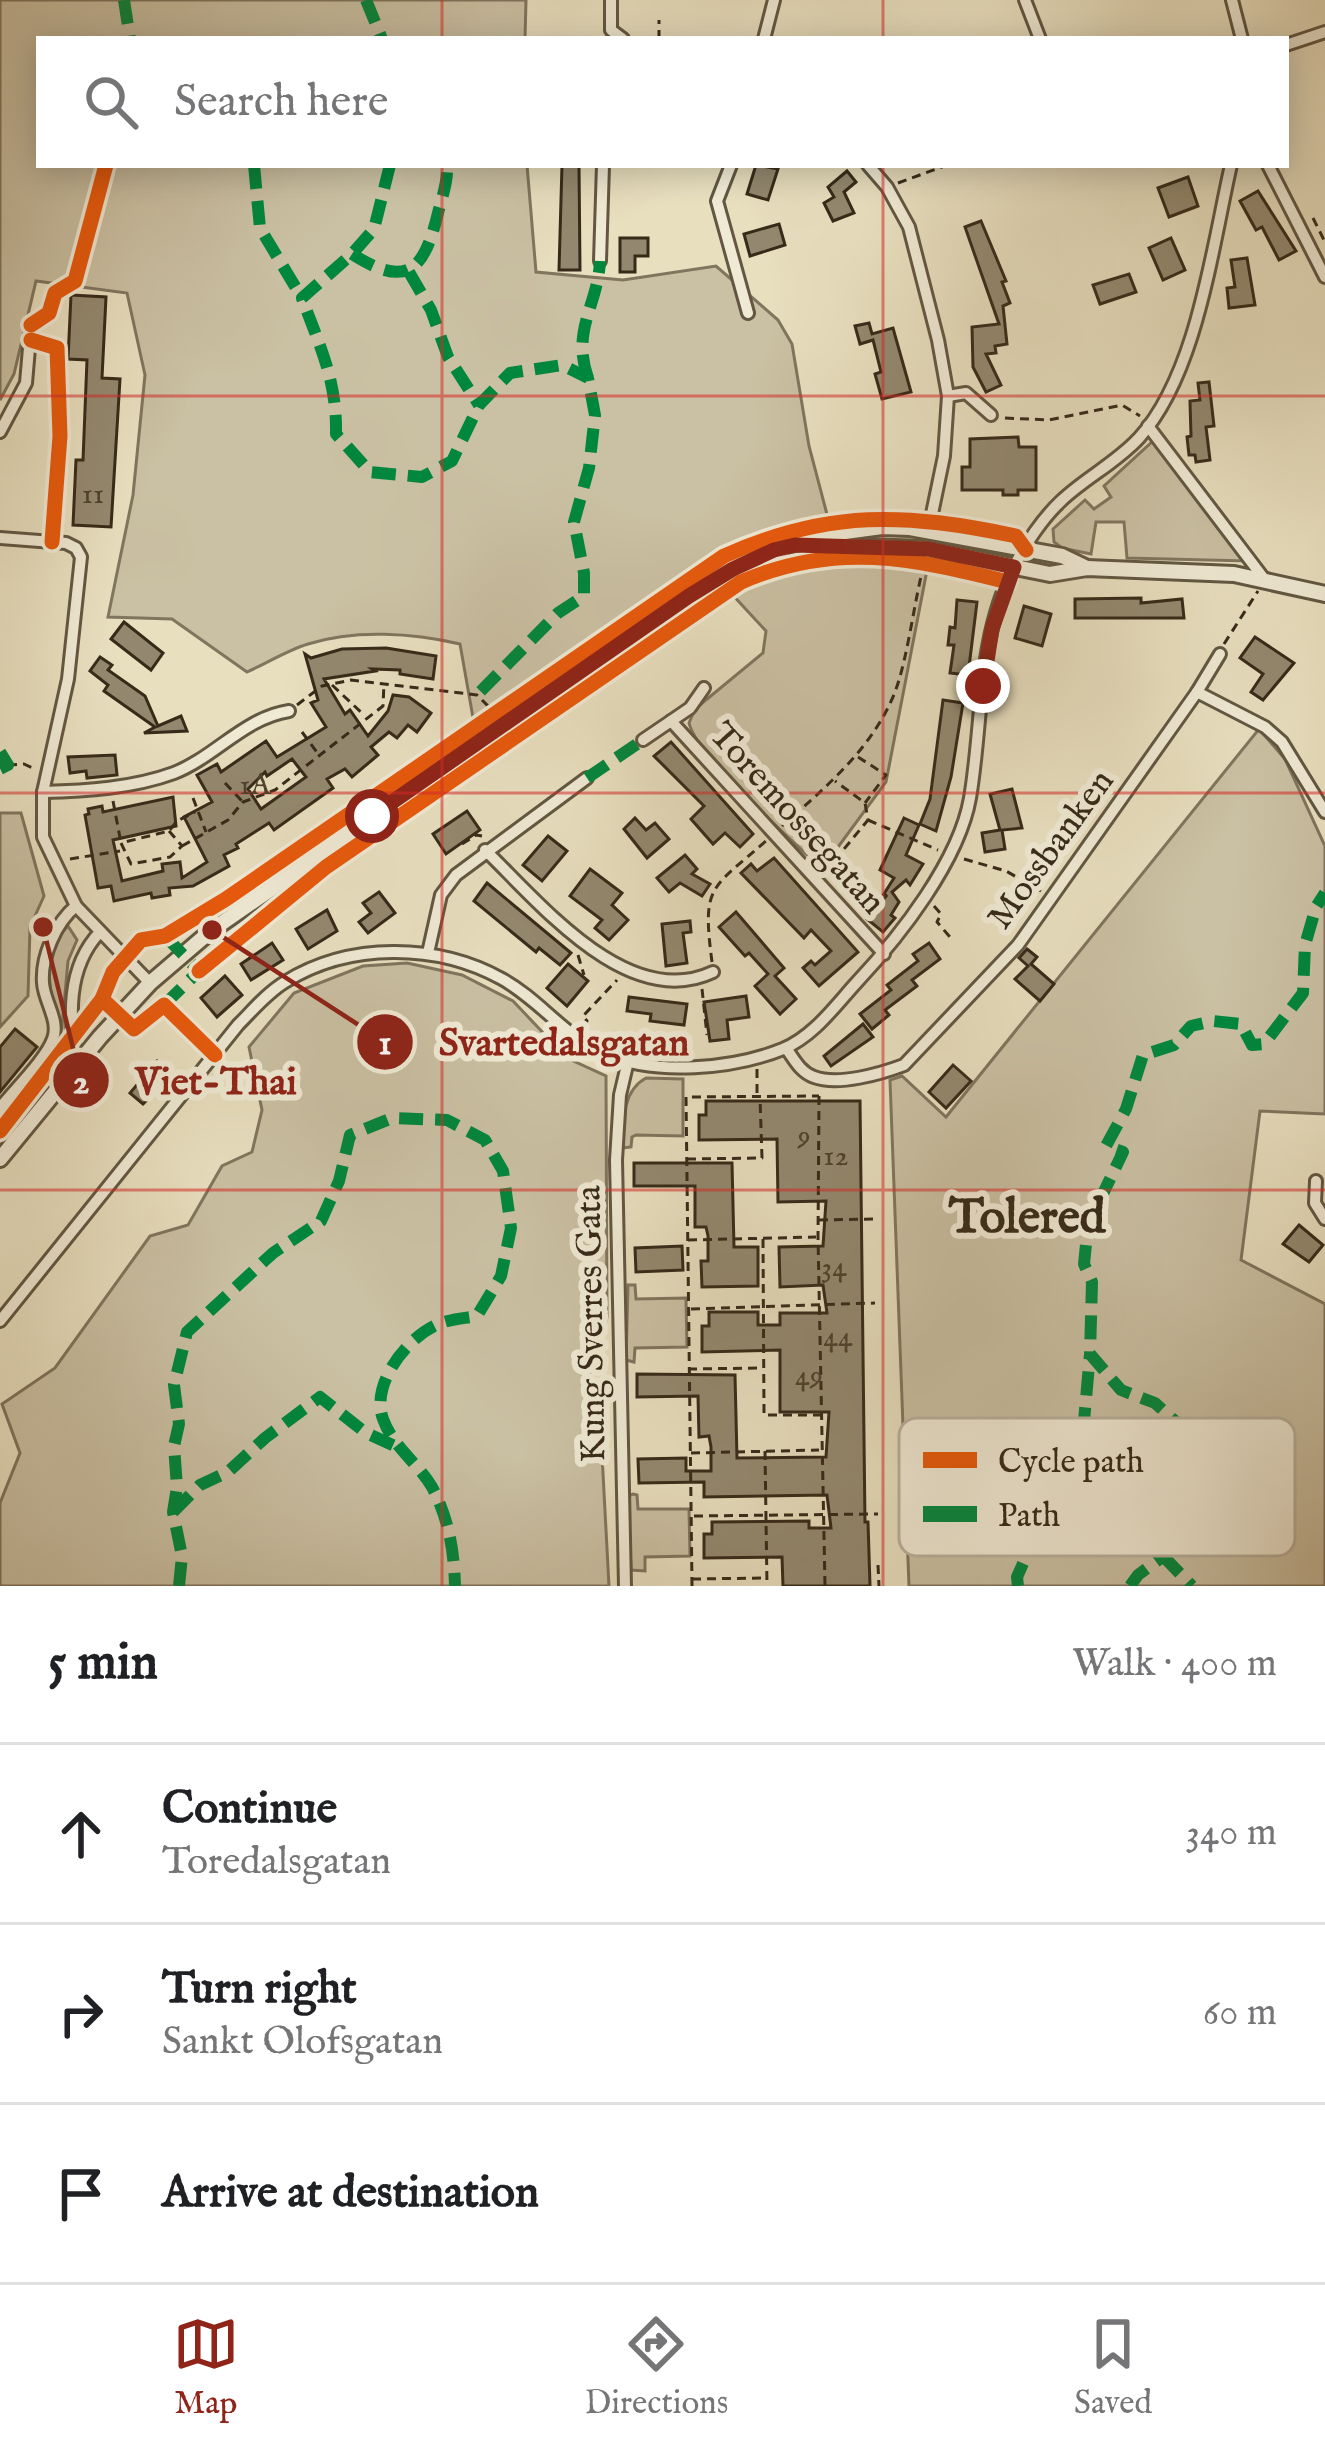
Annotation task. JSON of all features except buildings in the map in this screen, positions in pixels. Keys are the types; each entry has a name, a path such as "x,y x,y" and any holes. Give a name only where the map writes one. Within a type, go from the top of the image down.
{"street":[{"path":"610,35 611,0"},
{"path":"765,36 774,0"},
{"path":"1025,0 1039,36"},
{"path":"1232,0 1241,36"},
{"path":"1289,44 1325,32"},
{"path":"600,261 603,168"},
{"path":"730,168 717,201 748,313"},
{"path":"871,168 887,187 908,227 948,396 944,456 926,556"},
{"path":"0,1321 238,1025 272,992 320,965 378,953 428,953 504,980 572,1035 628,1061 685,1066 756,1057 786,1048 810,1032 884,954 948,855 969,802 986,657 1014,567 1060,502 1114,461 1148,426 1166,397 1192,338 1230,168"},
{"path":"1270,168 1325,278"},
{"path":"0,432 26,383 32,325"},
{"path":"948,396 966,393 992,415"},
{"path":"1148,426 1265,580"},
{"path":"0,1159 150,982 212,929 689,596 745,563 815,536 882,526 1062,556 1087,568"},
{"path":"0,538 66,543 81,557 68,680 43,792 43,837 76,906 150,982"},
{"path":"795,545 926,556 1050,574 1087,568 1234,574 1325,594"},
{"name":"Mossbanken","path":"821,1079 881,1073 904,1064 1018,945 1220,654"},
{"name":"Toremossegatan","path":"643,740 690,708 704,688"},
{"path":"1197,692 1265,727 1282,742 1325,812"},
{"path":"43,792 111,788 176,772 267,714 289,711"},
{"name":"Toremossegatan","path":"671,721 884,954"},
{"path":"428,953 441,895 456,875 587,778"},
{"path":"485,850 572,933 626,970 651,981 692,982 707,975"},
{"path":"0,1108 53,1041 54,1023 43,984 45,964 63,919 76,906"},
{"path":"77,1065 72,1036 75,973 100,932"},
{"path":"786,1048 807,1074 821,1079"},
{"name":"Kung Sverres Gata","path":"625,1586 616,1160 620,1095 628,1061"},
{"path":"1316,1180 1315,1204 1325,1219"}],"path":[{"path":"659,20 659,36"},
{"path":"900,182 939,168"},
{"path":"1313,218 1324,240"},
{"path":"992,415 1036,421 1121,405 1139,415"},
{"path":"707,1035 707,902 720,880 857,756 896,689 926,556"},
{"path":"1227,639 1257,595"},
{"path":"289,711 316,690 351,680 477,695 495,713"},
{"path":"331,683 366,716"},
{"path":"111,788 122,851 131,864 170,856 228,820 243,802 274,790 360,726 366,716 383,706 384,683"},
{"path":"302,732 319,755"},
{"path":"857,756 886,775 865,803"},
{"path":"8,765 34,769"},
{"path":"817,883 868,820 865,803 834,780"},
{"path":"225,783 243,802"},
{"path":"194,798 206,833"},
{"path":"121,843 170,831 177,821 195,812"},
{"path":"868,820 948,855 1006,871 1053,898"},
{"path":"170,831 182,846"},
{"path":"462,844 476,835 483,837"},
{"path":"52,862 122,851"},
{"path":"923,897 941,914 937,922 950,937"},
{"path":"572,1035 586,1021 583,1016 626,970"},
{"path":"686,1160 762,1158 756,1057"},
{"path":"685,1066 692,1586"},
{"path":"821,1079 818,1237 825,1586"},
{"path":"686,1097 819,1096"},
{"path":"818,1220 872,1219"},
{"path":"688,1240 818,1237"},
{"path":"764,1239 764,1415 822,1415"},
{"path":"689,1310 875,1303"},
{"path":"688,1370 764,1368"},
{"path":"690,1453 821,1450"},
{"path":"765,1451 767,1586"},
{"path":"691,1516 878,1514"},
{"path":"878,1565 878,1586"},
{"path":"692,1579 767,1578"}],"shaded area":[{"path":"0,0 526,0 525,36 36,36 36,168 527,168 536,272 623,280 716,266 778,320 792,344 809,446 829,522 847,523 749,556 705,577 173,941 174,934 475,729 460,644 404,635 345,636 300,647 247,672 172,619 108,617 133,495 145,375 127,293 36,281 14,374 0,400"},
{"path":"1153,441 1247,561 1127,558 1124,522 1096,522 1091,554 1054,542 1053,529 1085,500 1094,509 1111,497 1104,486"},
{"path":"820,552 928,553 927,560 835,556 746,577 495,746 722,585 775,562"},
{"path":"838,559 928,565 886,782 824,866 726,776 689,723 695,709 763,653 766,631 729,591 778,570"},
{"path":"1259,729 1285,759 1325,846 1325,1114 1260,1111 1241,1260 1325,1304 1325,1586 909,1586 908,1556 1295,1556 1295,1418 903,1418 890,1080 902,1076 946,1117"},
{"path":"0,813 21,813 44,896 30,927 28,996 0,1027"},
{"path":"68,926 77,940 68,961 62,1027 57,1022 49,971 59,936"},
{"path":"407,963 462,975 513,1001 567,1058 606,1076 607,1317 590,1376 601,1436 609,1586 0,1586 0,1503 20,1453 2,1404 55,1368 150,1236 188,1225 222,1166 252,1152 262,1110 249,1047 294,993 363,966"},
{"path":"646,1078 683,1079 683,1136 636,1135 631,1147 622,1148 628,1099"},
{"path":"628,1285 635,1285 636,1299 686,1298 687,1347 635,1348 634,1362 626,1360"},
{"path":"633,1494 638,1509 689,1509 690,1556 645,1557 645,1571 631,1570 628,1496"}],"marked path":[{"path":"124,0 130,36"},
{"path":"366,0 381,36"},
{"path":"254,168 260,228 302,298"},
{"path":"389,168 374,229 302,298 330,380 336,434 370,472 422,477 452,461 479,405 510,373 562,365 588,378 595,415 589,468 574,522 584,596 558,613 477,695"},
{"path":"352,254 387,271 400,272 419,261 433,233 447,168"},
{"path":"588,378 582,346 600,261"},
{"path":"409,272 431,310 448,357 479,405"},
{"path":"587,778 643,740"},
{"path":"0,752 8,765 0,769"},
{"path":"1172,1418 1155,1403 1121,1390 1090,1354 1092,1282 1084,1264 1088,1225 1123,1152 1106,1146 1126,1109 1143,1055 1174,1045 1191,1026 1213,1021 1241,1024 1252,1045 1264,1044 1303,993 1305,945 1325,893"},
{"path":"164,1005 199,971 165,936"},
{"path":"179,1586 182,1556 173,1512 179,1424 174,1385 187,1332 273,1253 321,1221 339,1181 350,1135 392,1118 447,1120 485,1140 503,1171 511,1228 501,1276 477,1316 441,1323 416,1338 395,1362 382,1391 380,1405 387,1429 426,1478 443,1511 455,1586"},
{"path":"1084,1418 1090,1354"},
{"path":"173,1512 200,1485 228,1472 320,1397 366,1433 397,1447"},
{"path":"1018,1586 1026,1556"},
{"path":"1163,1556 1192,1586"},
{"path":"1130,1586 1164,1556"}],"cycle path":[{"path":"31,325 49,313 55,293 75,281 105,168"},
{"path":"31,340 57,348 60,436 52,542"},
{"path":"0,1131 102,999 113,972 141,940 165,936 226,899 724,556 798,530 868,520 976,528 1016,536 1026,550"},
{"path":"199,971 326,867 741,582 809,561 842,558 906,561 1008,582"},
{"path":"102,999 134,1029 164,1005 215,1055"}],"place":[{"name":"Viet-Thai","path":"43,927"},
{"name":"Svartedalsgatan","path":"212,930"}],"district":[{"name":"Tolered","path":"1027,1215"}],"route":[{"path":"372,816 721,575 795,545 928,549 1014,567 992,629 983,686"}]}
